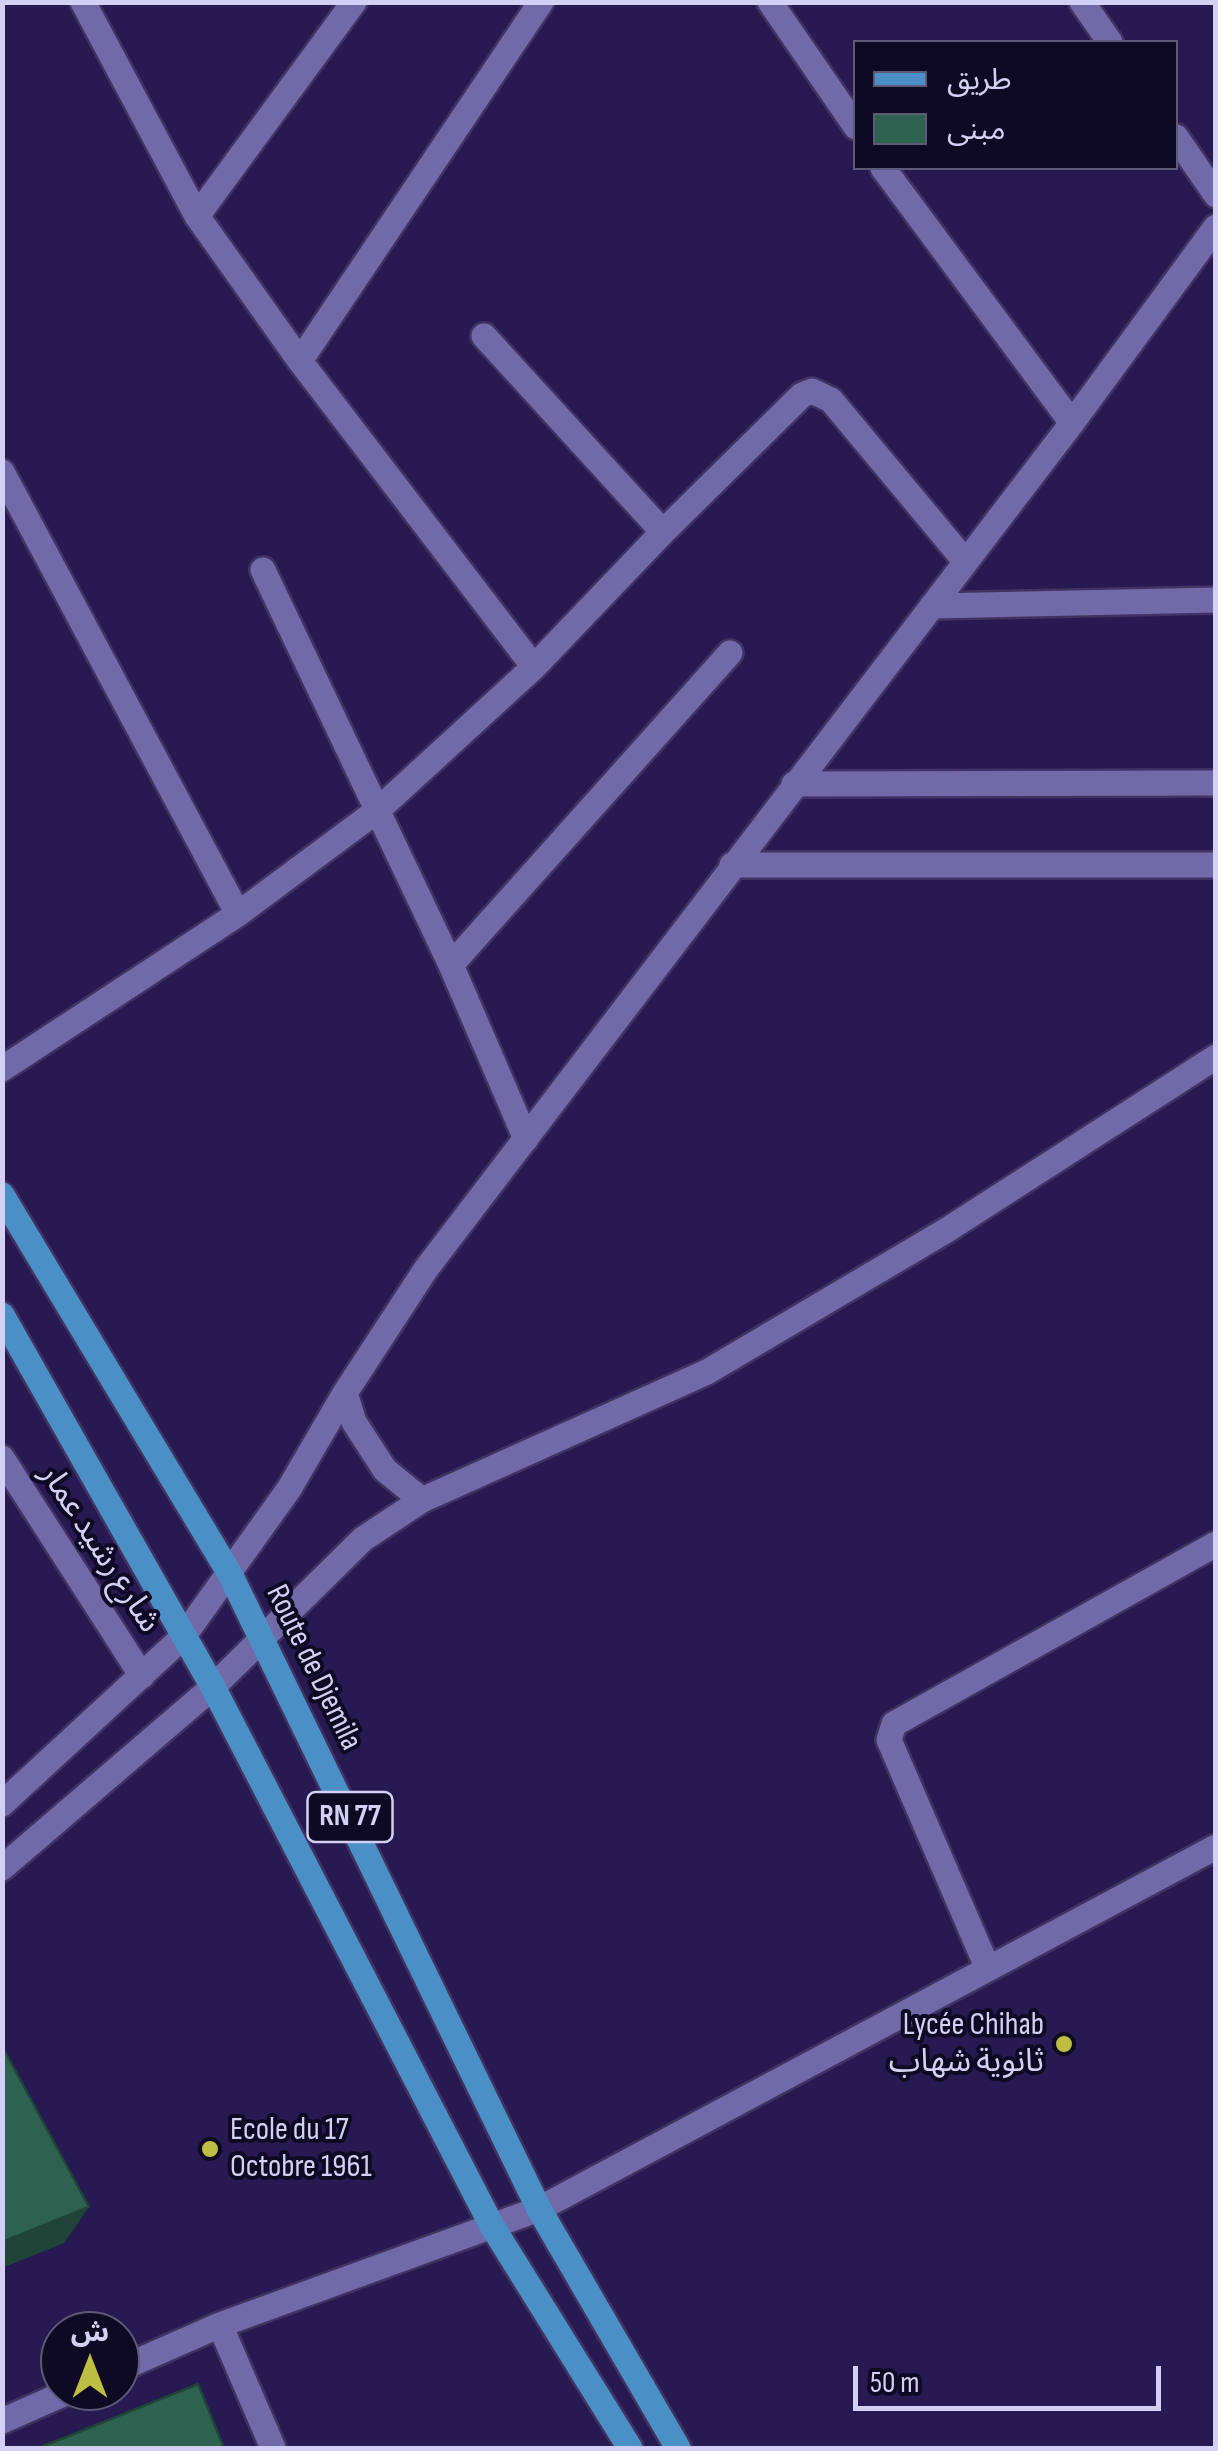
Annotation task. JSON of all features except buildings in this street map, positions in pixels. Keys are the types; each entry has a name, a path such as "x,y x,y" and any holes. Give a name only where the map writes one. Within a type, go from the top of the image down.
{"main road":[{"name":"Route de Djemila","path":"2,1195 230,1574 539,2208 678,2448"},
{"path":"2,1315 212,1688 492,2226 630,2448"}],"street":[{"path":"83,2 196,216 300,361 534,667"},
{"path":"196,216 354,2"},
{"path":"300,361 540,2"},
{"path":"770,2 853,123"},
{"path":"1082,2 1109,40"},
{"path":"1178,141 1216,196"},
{"path":"885,170 1072,423"},
{"path":"2,1804 183,1637 289,1489 344,1393 426,1269 1072,423 1216,227"},
{"path":"484,336 663,532"},
{"path":"2,1069 238,914 378,810 534,667 663,532 802,396 812,391 831,400 965,561"},
{"path":"2,472 238,914"},
{"path":"263,570 451,965 526,1139"},
{"path":"932,606 1216,600"},
{"path":"451,965 730,653"},
{"path":"794,784 1216,783"},
{"path":"732,865 1216,865"},
{"path":"2,1868 212,1688 364,1539 422,1500 707,1372 947,1230 1216,1058"},
{"path":"344,1393 354,1422 385,1470 422,1500"},
{"name":"شارع رشيد عمار","path":"6,1474 142,1676"},
{"path":"988,1969 889,1740 894,1724 1216,1544"},
{"path":"140,2360 220,2325 539,2208 1216,1847"},
{"path":"220,2325 273,2448"},
{"path":"2,2420 40,2404"}],"place":[{"name":"Lycée Chihab ثانوية شهاب","path":"1064,2044"},
{"name":"Ecole du 17 Octobre 1961","path":"210,2149"}]}
